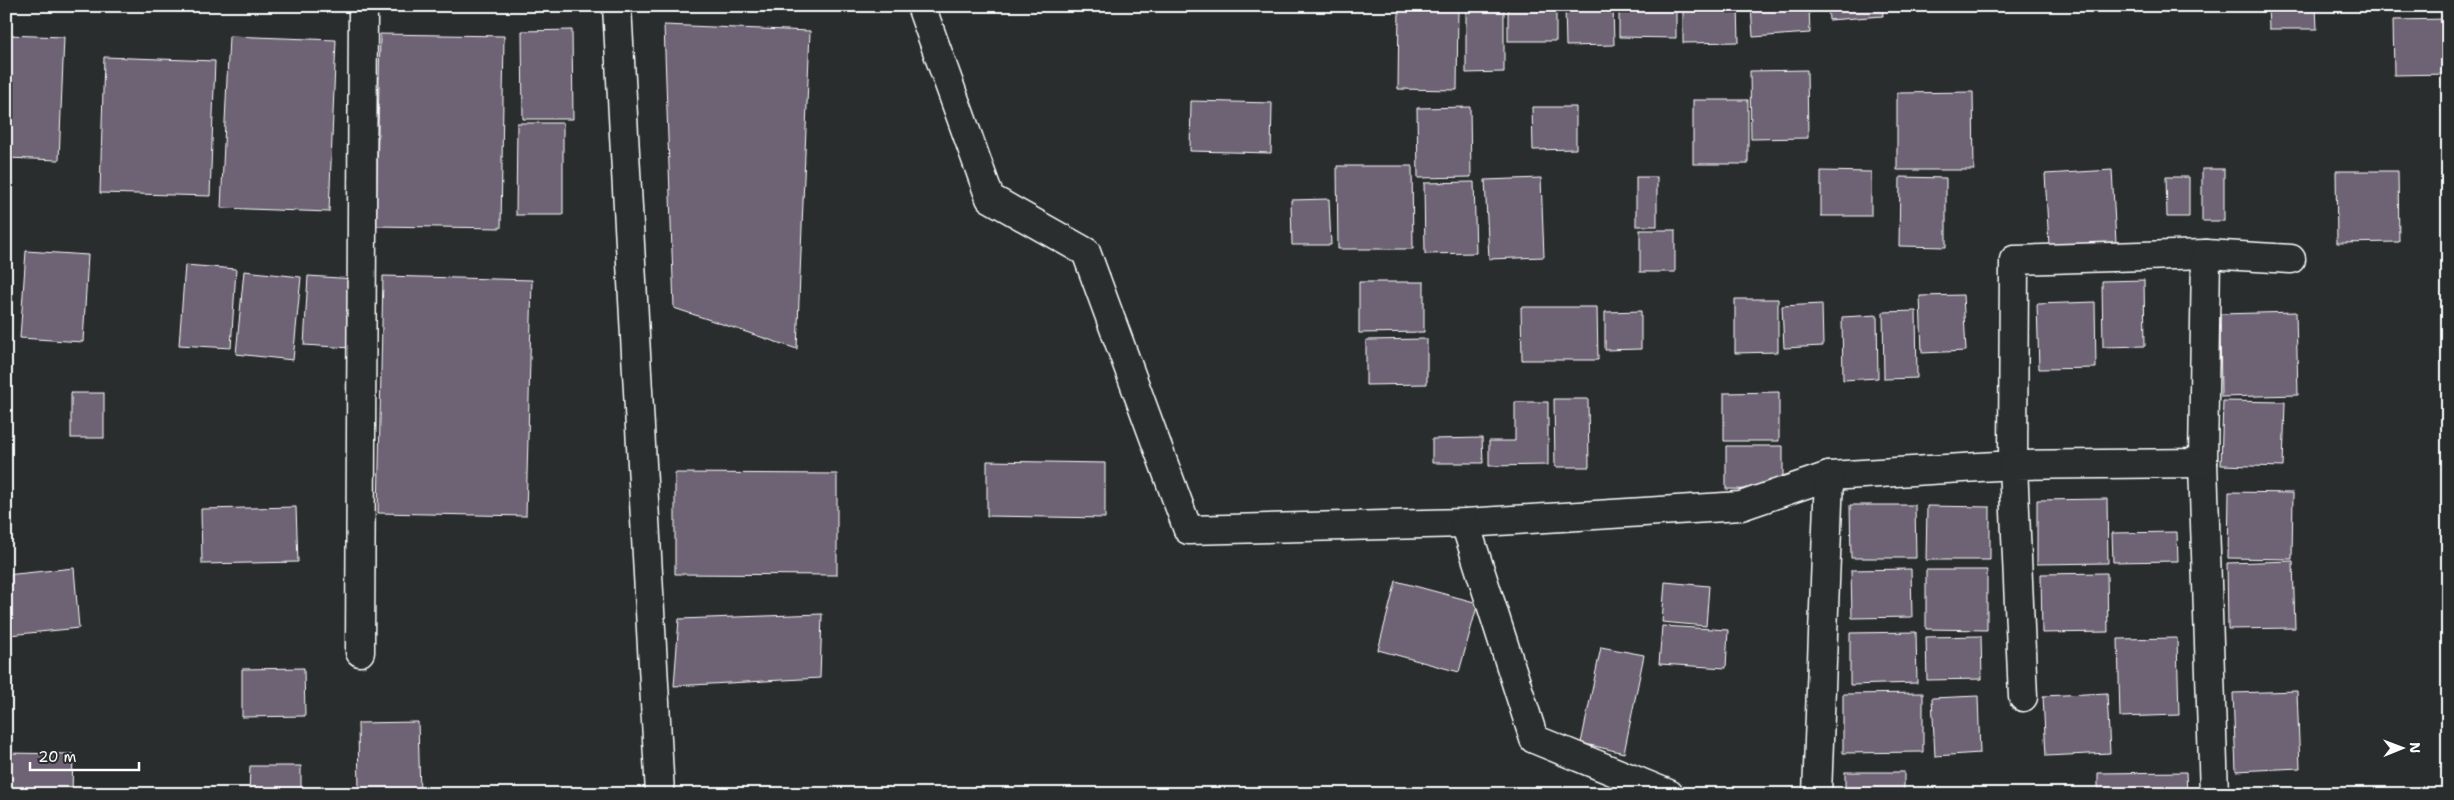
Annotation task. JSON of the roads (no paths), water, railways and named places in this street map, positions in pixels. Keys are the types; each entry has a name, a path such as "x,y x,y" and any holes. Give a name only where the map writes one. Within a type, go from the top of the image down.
{"street":[{"path":"360,652 363,6"},
{"path":"617,6 660,794"},
{"path":"921,6 990,198 1086,252 1188,530 1465,523 1741,506 1829,476 2013,465 2203,463"},
{"path":"2206,254 2203,463 2214,794"},
{"path":"2023,696 2013,465 2014,260 2206,254 2291,259"},
{"path":"1817,794 1829,476"},
{"path":"1465,523 1534,739 1669,794"}]}
